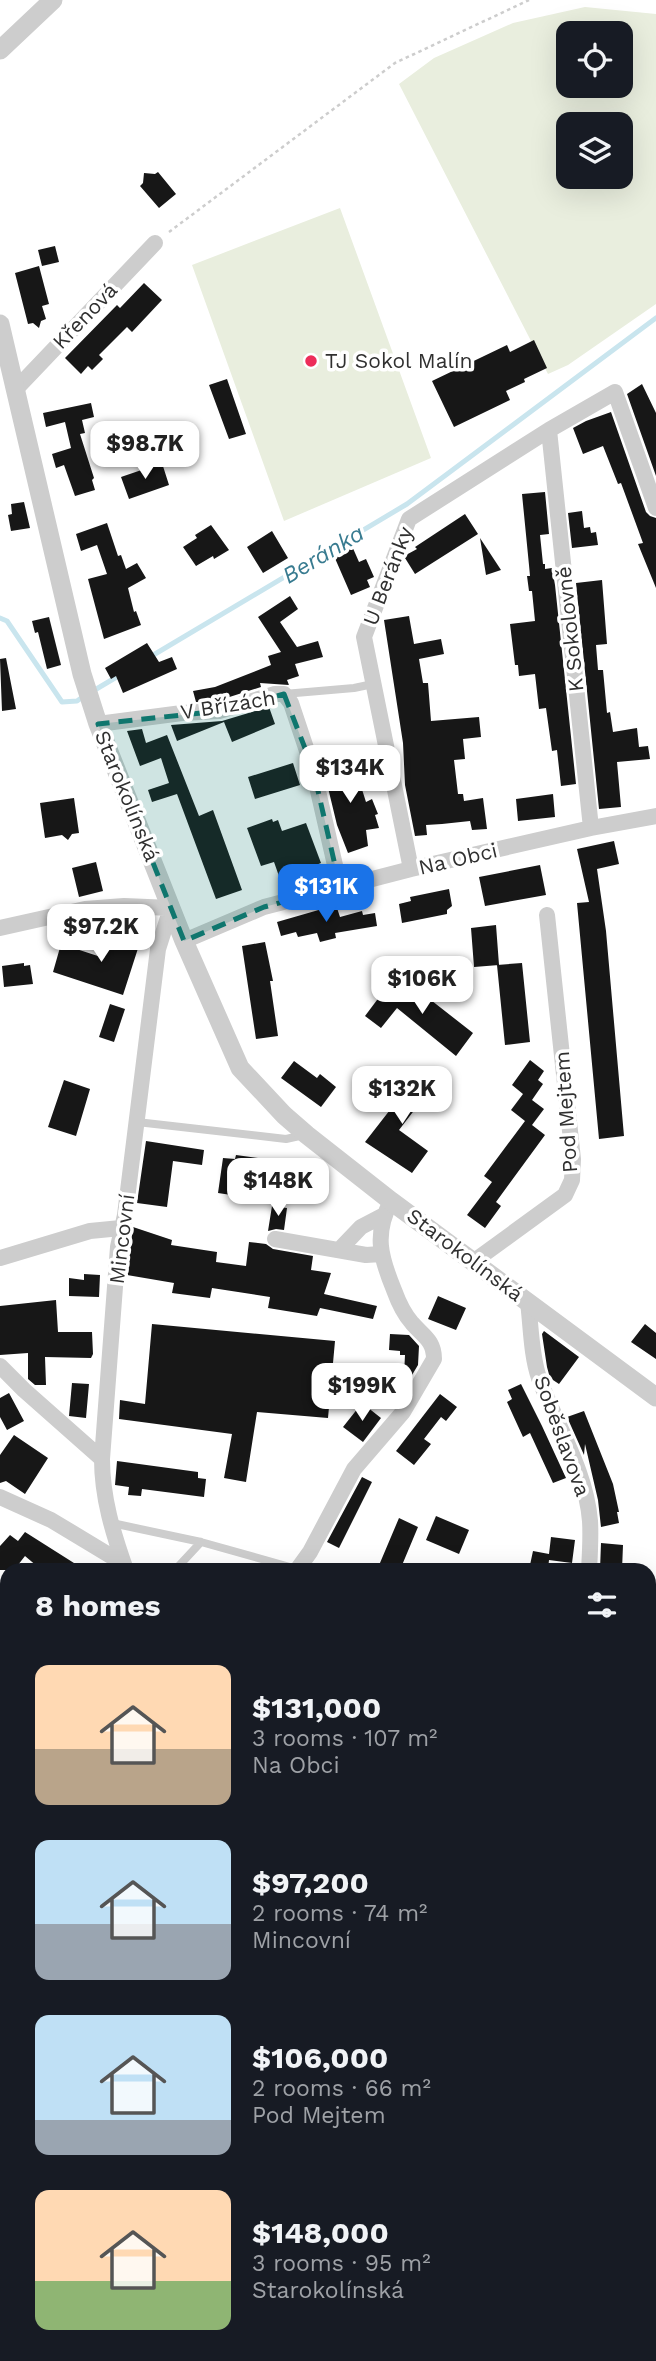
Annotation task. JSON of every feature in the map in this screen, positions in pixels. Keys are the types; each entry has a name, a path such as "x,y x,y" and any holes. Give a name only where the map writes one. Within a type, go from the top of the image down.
{"street":[{"path":"0,50 45,6"},
{"name":"Křenová","path":"16,389 155,243"},
{"name":"Starokolínská","path":"0,324 85,683 98,724 184,941 240,1068 253,1084 388,1208 473,1262 656,1397"},
{"name":"U Beránky","path":"411,869 364,637 409,519 549,430 615,392 656,508"},
{"name":"K Sokolovně","path":"549,430 591,828"},
{"name":"V Břízách","path":"98,724 219,711 275,694 284,694 291,703 313,769 340,887"},
{"name":"Na Obci","path":"184,941 264,907 411,869 656,816"},
{"path":"0,928 85,909 124,906 171,908"},
{"name":"Mincovní","path":"124,1563 110,1523 102,1484 102,1459 121,1228 125,1215 158,949 171,908"},
{"name":"Pod Mejtem","path":"473,1262 565,1195 572,1180 573,1159 547,915"},
{"path":"339,1250 361,1227 388,1208"},
{"path":"302,1563 354,1469 403,1412 434,1359 434,1349 428,1337 412,1323 399,1303 381,1254 380,1228 388,1208"},
{"path":"0,1258 90,1231 121,1228"},
{"path":"275,1239 366,1255 381,1254"},
{"name":"Soběslavova","path":"528,1302 538,1375 564,1434 588,1507 589,1563"},
{"path":"0,1366 102,1459"},
{"path":"0,1497 51,1520 119,1563"}],"lane":[{"path":"284,694 373,684"},
{"path":"136,1122 286,1139 307,1135"},
{"path":"110,1523 201,1542 276,1563"},
{"path":"182,1563 201,1542"}],"path":[{"path":"155,243 395,63 529,0"}],"highlighted area":[{"path":"284,694 313,769 340,887 264,907 184,941 98,724 219,711"}],"green space":[{"path":"585,7 656,14 656,304 568,365 548,374 399,84 434,58 513,23"},
{"name":"TJ Sokol Malín","path":"340,208 431,458 284,521 192,265"}],"building":[{"path":"158,172 176,194 159,208 140,186 144,173"},
{"path":"55,246 59,262 42,266 38,250"},
{"path":"39,266 49,304 42,306 46,319 41,321 39,328 33,323 28,324 15,273"},
{"path":"144,283 162,300 132,332 127,327 99,355 103,359 92,370 88,366 81,374 65,358 117,305 120,308"},
{"name":"TJ Sokol Malín","path":"534,340 547,368 506,391 510,400 454,427 432,381 507,345 510,352"},
{"path":"227,379 246,434 229,439 209,385"},
{"path":"642,384 656,413 656,476 627,394"},
{"path":"91,403 94,417 82,420 85,433 80,434 94,478 92,480 95,490 75,496 64,465 56,468 52,454 71,448 65,422 46,427 43,413"},
{"path":"611,412 646,512 656,518 656,588 638,544 643,543 621,483 618,484 603,446 583,454 573,428"},
{"path":"162,463 169,485 129,499 121,477"},
{"path":"545,492 549,534 540,535 543,564 545,569 552,568 555,585 576,784 561,786 557,750 552,751 546,708 539,709 535,674 519,676 510,624 535,621 532,591 529,591 527,576 530,576 522,494"},
{"path":"24,502 30,528 11,531 8,515 12,514 11,504"},
{"path":"582,511 584,528 590,527 591,533 596,532 598,545 572,548 568,513"},
{"path":"465,514 478,534 415,574 405,558 406,555"},
{"path":"107,523 118,556 121,555 126,569 137,563 146,578 128,588 134,612 136,611 141,625 104,639 88,579 107,574 97,545 81,551 76,534"},
{"path":"211,525 229,550 196,566 183,547"},
{"path":"272,531 288,558 263,573 247,547"},
{"path":"480,538 501,570 486,575"},
{"path":"352,546 359,562 366,559 374,577 367,580 370,587 351,595 334,556"},
{"path":"602,580 607,644 596,645 598,670 603,670 607,713 610,712 613,732 637,728 639,747 648,746 650,759 617,762 621,807 599,809 576,583"},
{"path":"290,596 298,609 280,622 297,647 318,641 323,657 295,664 299,676 287,680 289,685 260,683 261,687 217,701 196,702 193,691 215,687 271,665 268,656 281,652 258,617"},
{"path":"409,616 414,644 441,639 444,654 419,659 423,683 428,683 431,721 479,717 481,737 463,739 465,759 454,760 458,794 463,794 464,801 483,798 487,829 472,830 470,821 426,825 427,835 415,836 405,785 403,743 384,620"},
{"path":"49,617 61,665 47,669 38,632 35,633 32,621"},
{"path":"147,643 159,662 172,657 177,669 123,693 116,676 111,679 105,668"},
{"path":"6,658 16,709 2,711 0,659"},
{"path":"269,707 275,724 232,742 224,722 177,741 171,725 222,721"},
{"path":"142,729 146,743 167,735 199,816 213,810 242,890 216,899 177,794 152,802 148,790 169,783 161,758 140,766 127,731"},
{"path":"352,758 366,802 372,799 378,814 375,815 379,828 366,830 368,846 348,853 337,825 323,767"},
{"path":"293,763 300,785 255,799 248,777"},
{"path":"553,794 555,817 518,821 516,799"},
{"path":"74,798 79,833 72,834 68,840 62,835 45,838 40,803"},
{"path":"272,819 273,822 278,820 282,831 306,823 321,863 280,879 274,862 261,866 247,828"},
{"path":"614,841 619,864 597,869 606,931 624,1136 599,1139 577,903 589,902 577,849"},
{"path":"96,862 103,891 79,897 72,868"},
{"path":"540,865 546,895 485,906 479,877"},
{"path":"449,889 452,906 447,910 447,914 402,923 399,904 411,901 410,897"},
{"path":"329,907 329,910 337,908 340,917 362,911 363,915 375,913 377,926 335,933 336,938 320,942 317,933 298,937 296,932 281,936 277,922"},
{"path":"496,925 499,965 474,967 471,928"},
{"path":"114,930 141,939 123,995 53,972 61,944 104,958"},
{"path":"265,942 273,981 270,981 278,1036 256,1039 242,946"},
{"path":"24,963 24,966 30,965 33,984 4,987 2,966"},
{"path":"522,963 530,1042 505,1045 497,965"},
{"path":"404,979 473,1033 456,1056 397,1008 381,1028 365,1016 380,996 390,1002 388,1000"},
{"path":"110,1004 125,1009 114,1042 99,1037"},
{"path":"530,1060 544,1071 538,1080 543,1084 532,1100 544,1109 532,1125 545,1135 496,1202 501,1206 485,1228 467,1215 492,1182 484,1176 525,1121 511,1110 523,1094 512,1085"},
{"path":"294,1061 317,1078 320,1074 336,1087 321,1107 281,1078"},
{"path":"421,1070 436,1082 399,1130 428,1151 412,1173 365,1142"},
{"path":"64,1080 90,1089 76,1136 48,1127"},
{"path":"146,1141 204,1150 202,1165 173,1161 167,1207 137,1203"},
{"path":"236,1155 258,1158 257,1163 269,1165 264,1200 218,1193 223,1158 235,1159"},
{"path":"272,1206 287,1208 284,1230 268,1231"},
{"path":"133,1227 172,1240 171,1245 217,1252 216,1262 246,1266 249,1242 313,1256 311,1270 331,1273 324,1294 377,1306 373,1319 320,1308 317,1316 268,1308 270,1297 212,1288 210,1298 172,1293 174,1283 127,1275"},
{"path":"84,1274 100,1275 99,1297 69,1296 69,1278 84,1280"},
{"path":"438,1296 466,1308 456,1330 428,1319"},
{"path":"56,1300 58,1332 92,1332 93,1354 91,1358 45,1357 46,1385 35,1385 28,1379 28,1353 0,1355 0,1306"},
{"path":"152,1324 335,1341 328,1418 257,1412 246,1482 224,1478 232,1434 119,1419 120,1400 145,1404"},
{"path":"645,1324 656,1333 656,1359 631,1342"},
{"path":"544,1331 579,1357 559,1384 550,1378 542,1334"},
{"path":"390,1334 409,1335 419,1346 418,1365 412,1375 404,1375 405,1355 400,1355 400,1351 389,1350"},
{"path":"72,1383 89,1384 86,1418 69,1416"},
{"path":"521,1384 566,1478 553,1483 530,1433 523,1437 507,1402 512,1399 508,1390"},
{"path":"9,1393 24,1421 7,1430 0,1417 0,1398"},
{"path":"440,1394 457,1407 446,1421 441,1417 424,1439 431,1444 414,1465 396,1451"},
{"path":"362,1403 381,1418 363,1442 343,1427"},
{"path":"584,1411 613,1484 619,1523 601,1527 598,1500 585,1444 584,1455 567,1417"},
{"path":"14,1435 48,1458 25,1494 6,1481 0,1483 0,1455"},
{"path":"117,1461 198,1472 198,1478 206,1479 204,1497 142,1489 141,1496 128,1495 129,1487 115,1485"},
{"path":"362,1477 372,1482 339,1548 327,1542"},
{"path":"436,1516 469,1530 459,1554 426,1540"},
{"path":"399,1518 418,1527 403,1563 380,1563"},
{"path":"25,1532 74,1563 33,1563 25,1556 20,1563 0,1563 0,1546 10,1535 18,1541"},
{"path":"551,1537 575,1540 572,1563 549,1560 549,1563 530,1563 533,1551 549,1554"},
{"path":"601,1543 623,1545 622,1563 600,1563"}],"waterway":[{"name":"Beránka","path":"150,657 407,504 656,318"},
{"name":"Beránka","path":"0,618 7,621 62,702 77,701 84,696"},
{"name":"Beránka","path":"93,691 120,675"}],"place":[{"name":"TJ Sokol Malín","path":"311,361"}]}
